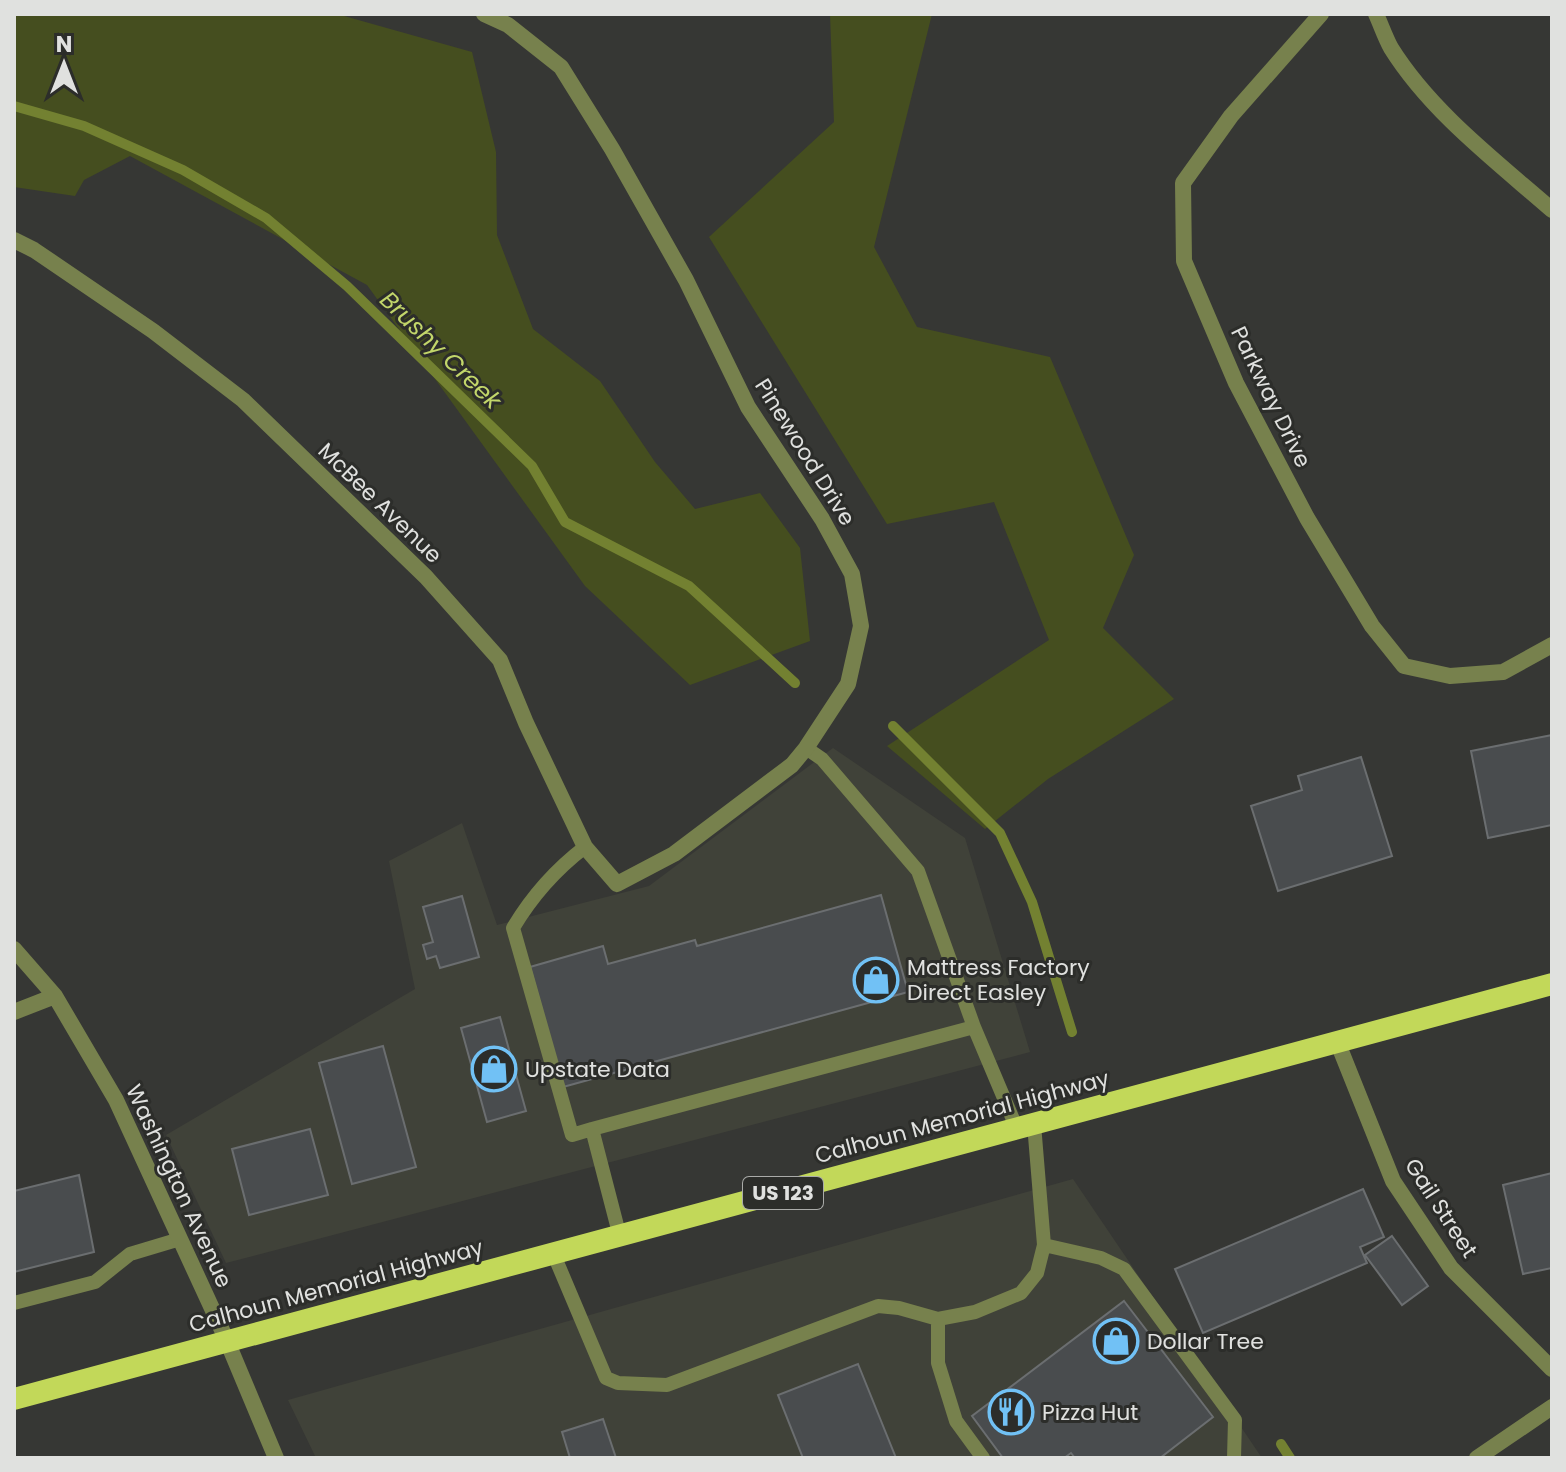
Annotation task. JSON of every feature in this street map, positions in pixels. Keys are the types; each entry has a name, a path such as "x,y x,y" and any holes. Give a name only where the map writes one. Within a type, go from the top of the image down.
{"highway":[{"name":"Calhoun Memorial Highway","path":"14,1399 1552,984"}],"street":[{"name":"Pinewood Drive","path":"484,14 508,25 561,67 612,149 686,280 748,407 822,519 852,574 861,626 848,684 792,765 674,854 617,884"},
{"name":"Parkway Drive","path":"1321,14 1231,116 1183,183 1184,261 1236,383 1307,518 1372,626 1404,666 1450,676 1503,672 1552,645"},
{"path":"1376,14 1390,46 1422,90 1552,210"},
{"name":"McBee Avenue","path":"14,240 34,250 153,331 243,400 426,577 500,660 526,723 585,847 617,884"},
{"name":"Washington Avenue","path":"14,949 55,996 116,1100 227,1341 276,1458"},
{"path":"14,1012 55,996"},
{"name":"Gail Street","path":"1337,1041 1393,1181 1451,1268 1552,1369"},
{"path":"1477,1458 1552,1407"}],"lane":[{"path":"554,1255 606,1378 618,1383 667,1385 878,1306 899,1308 938,1319 975,1312 1021,1293 1037,1273 1044,1245 1026,1126 974,1027 918,871 822,759 806,748"},
{"path":"585,847 566,861 529,901 513,928 572,1135 974,1027"},
{"path":"592,1129 620,1237"},
{"path":"14,1303 95,1282 130,1254 180,1239"},
{"path":"1044,1245 1101,1258 1124,1269 1235,1420 1234,1458"},
{"path":"938,1319 938,1363 956,1421 983,1458"}],"shaded area":[{"path":"833,748 965,838 1030,1052 226,1263 166,1135 415,989 389,861 462,823 497,925 649,886"},
{"path":"1073,1179 1262,1458 316,1458 288,1400"}],"green space":[{"path":"14,14 337,14 472,52 496,152 497,235 533,329 600,381 655,462 695,509 760,493 800,548 810,641 690,685 585,586 367,285 130,156 84,180 75,196 14,187"},
{"path":"830,14 932,14 874,247 917,327 1050,357 1134,555 1103,628 1174,699 1048,779 985,829 887,746 1049,640 994,502 887,524 709,237 834,122"}],"building":[{"path":"1552,735 1552,825 1488,838 1471,751"},
{"path":"1361,757 1392,856 1278,891 1251,806 1302,790 1298,776"},
{"path":"881,895 908,992 563,1087 530,967 603,946 608,964 695,940 697,946"},
{"path":"462,896 479,957 440,968 436,956 427,959 423,945 433,942 423,907"},
{"name":"Upstate Data","path":"500,1017 526,1111 487,1122 461,1028"},
{"path":"383,1046 416,1167 352,1184 319,1063"},
{"path":"310,1129 328,1195 249,1215 232,1149"},
{"path":"1552,1173 1552,1268 1523,1274 1503,1185"},
{"path":"79,1175 94,1252 14,1272 14,1191"},
{"path":"1363,1189 1384,1237 1360,1247 1367,1263 1203,1333 1175,1269"},
{"path":"1392,1236 1428,1286 1402,1305 1365,1255"},
{"path":"1124,1301 1213,1417 1160,1458 1075,1458 1071,1453 1064,1458 1003,1458 972,1416"},
{"path":"858,1364 896,1458 803,1458 778,1395"},
{"path":"603,1419 616,1458 570,1458 562,1432"}],"waterway":[{"name":"Brushy Creek","path":"14,106 84,126 183,170 266,218 347,286 532,466 565,522 689,586 795,683"},
{"name":"Brushy Creek","path":"893,726 1000,833 1032,902 1072,1032"},
{"name":"Brushy Creek","path":"1281,1444 1290,1458"}],"place":[{"name":"Mattress Factory Direct Easley","path":"876,980"},
{"name":"Upstate Data","path":"494,1069"},
{"name":"Dollar Tree","path":"1116,1341"},
{"name":"Pizza Hut","path":"1011,1412"}]}
